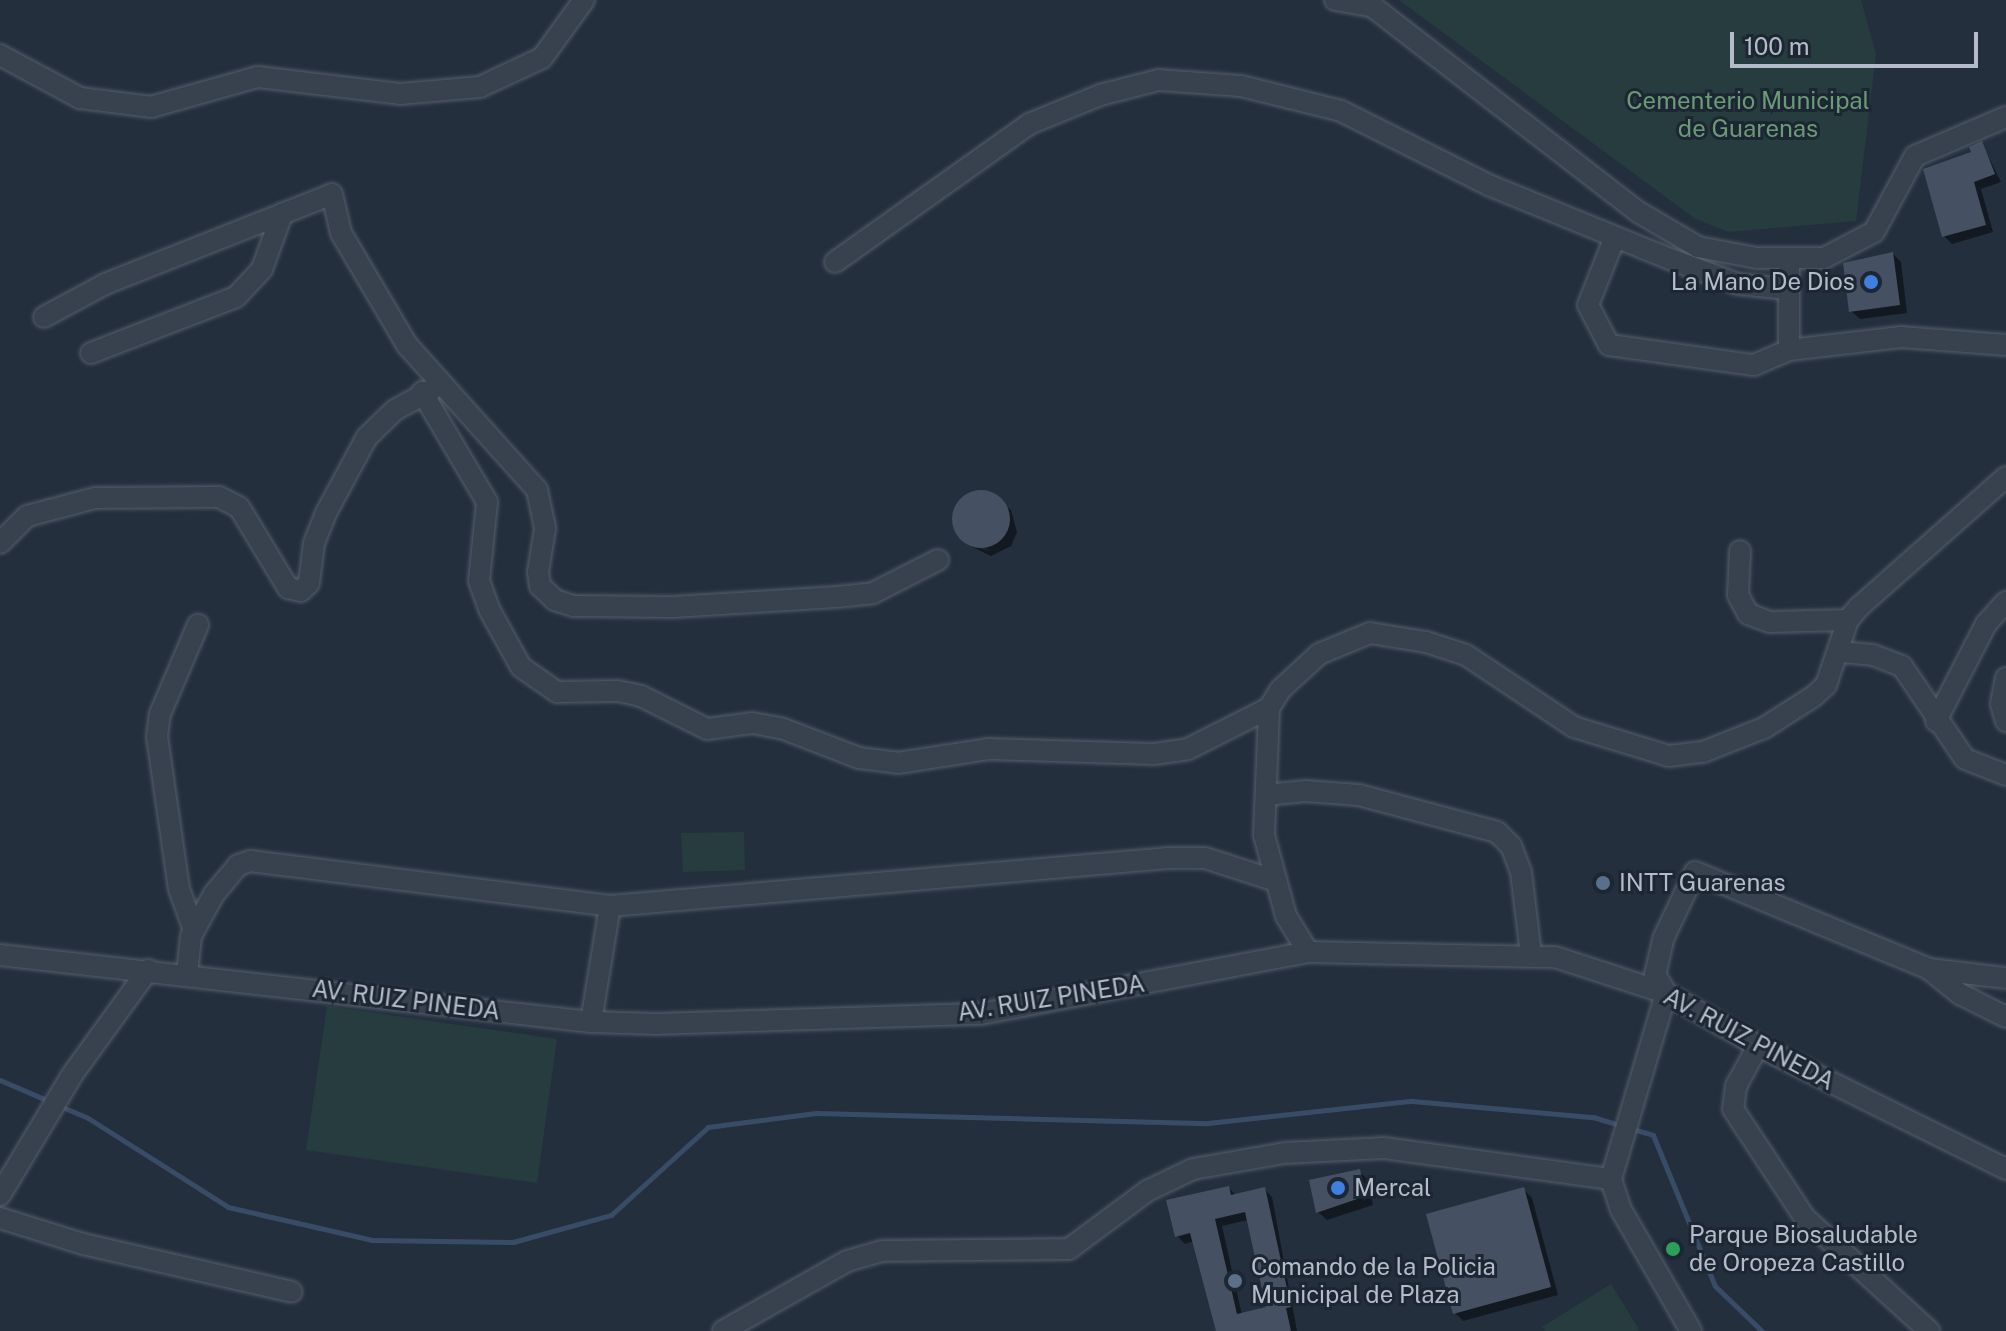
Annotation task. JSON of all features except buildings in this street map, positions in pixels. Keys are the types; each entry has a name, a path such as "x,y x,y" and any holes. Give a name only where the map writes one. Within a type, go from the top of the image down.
{"street":[{"path":"0,55 80,98 151,107 258,77 320,80 400,94 480,87 542,58 584,0"},
{"path":"1335,0 1373,7 1640,213 1686,240 1757,258 1824,258 1874,232 1915,156 2006,117"},
{"path":"835,262 1029,124 1100,95 1159,80 1241,86 1341,111 1491,186 1615,237 1738,284 1788,289"},
{"path":"44,317 105,284 332,194 341,233 407,345 487,502 489,524 479,553 479,581 490,611 521,667 557,692 629,693 707,729 752,723 781,728 859,758 898,763 1002,749 1154,754 1188,749 1269,708"},
{"path":"91,353 236,297 262,269 282,214"},
{"path":"1615,237 1588,305 1609,345 1754,365 1789,350 1901,337 2006,345"},
{"path":"1789,258 1789,350"},
{"path":"0,543 27,516 95,498 219,497 239,507 288,588 301,591 309,583 314,543 326,513 367,437 431,390"},
{"path":"431,390 537,490 545,529 538,572 540,586 555,600 574,606 673,607 837,597 873,593 938,560"},
{"path":"1308,952 1273,880 1264,835 1269,708 1281,689 1319,654 1370,633 1426,642 1466,655 1574,727 1684,756 1724,746 1794,709 1826,685 1840,652 1848,620 2006,477"},
{"path":"1740,551 1738,595 1748,614 1770,622 1848,620"},
{"path":"1936,721 1986,624 2006,602"},
{"path":"194,930 179,889 157,737 160,714 198,625"},
{"path":"1840,652 1873,655 1902,666 1936,721 1965,759 2006,775"},
{"path":"2006,678 2001,704 2006,721"},
{"path":"1266,795 1306,791 1359,795 1497,832 1511,846 1521,872 1531,955"},
{"path":"187,974 194,930 226,877 250,861 610,906 1169,858 1205,858 1273,880"},
{"path":"1691,1331 1621,1210 1611,1179 1666,993 1655,975 1663,939 1698,871 1929,969 1960,994 2006,1017"},
{"path":"591,1022 610,906"},
{"name":"AV. RUIZ PINEDA","path":"0,955 78,967 187,974 591,1022 756,1024 980,1014 1308,952 1555,957 1666,993 1758,1046 2006,1169"},
{"path":"1929,969 2006,978"},
{"path":"0,1195 72,1075 148,970"},
{"path":"1758,1046 1736,1086 1733,1109 1805,1218 1929,1331"},
{"path":"723,1331 847,1261 883,1251 1069,1249 1147,1191 1193,1169 1285,1153 1384,1148 1611,1179"},
{"path":"0,1218 83,1244 292,1292"}],"green space":[{"name":"Cementerio Municipal de Guarenas","path":"1399,0 1861,0 1876,54 1856,221 1728,232 1694,218"},
{"path":"744,832 745,870 683,872 681,833"},
{"path":"327,1006 557,1039 537,1183 306,1150"},
{"path":"1611,1284 1640,1331 1545,1331 1542,1327"}],"waterway":[{"path":"0,1080 51,1102"},
{"path":"60,1106 88,1118 228,1207 372,1240 513,1242 611,1215 708,1127 816,1113 1208,1123 1412,1101 1593,1117 1620,1125"},
{"path":"1629,1128 1653,1135 1715,1286 1762,1331"}],"place":[{"name":"La Mano De Dios","path":"1871,282"},
{"name":"INTT Guarenas","path":"1603,883"},
{"name":"Mercal","path":"1338,1188"},
{"name":"Parque Biosaludable de Oropeza Castillo","path":"1673,1249"},
{"name":"Comando de la Policia Municipal de Plaza","path":"1235,1281"}]}
